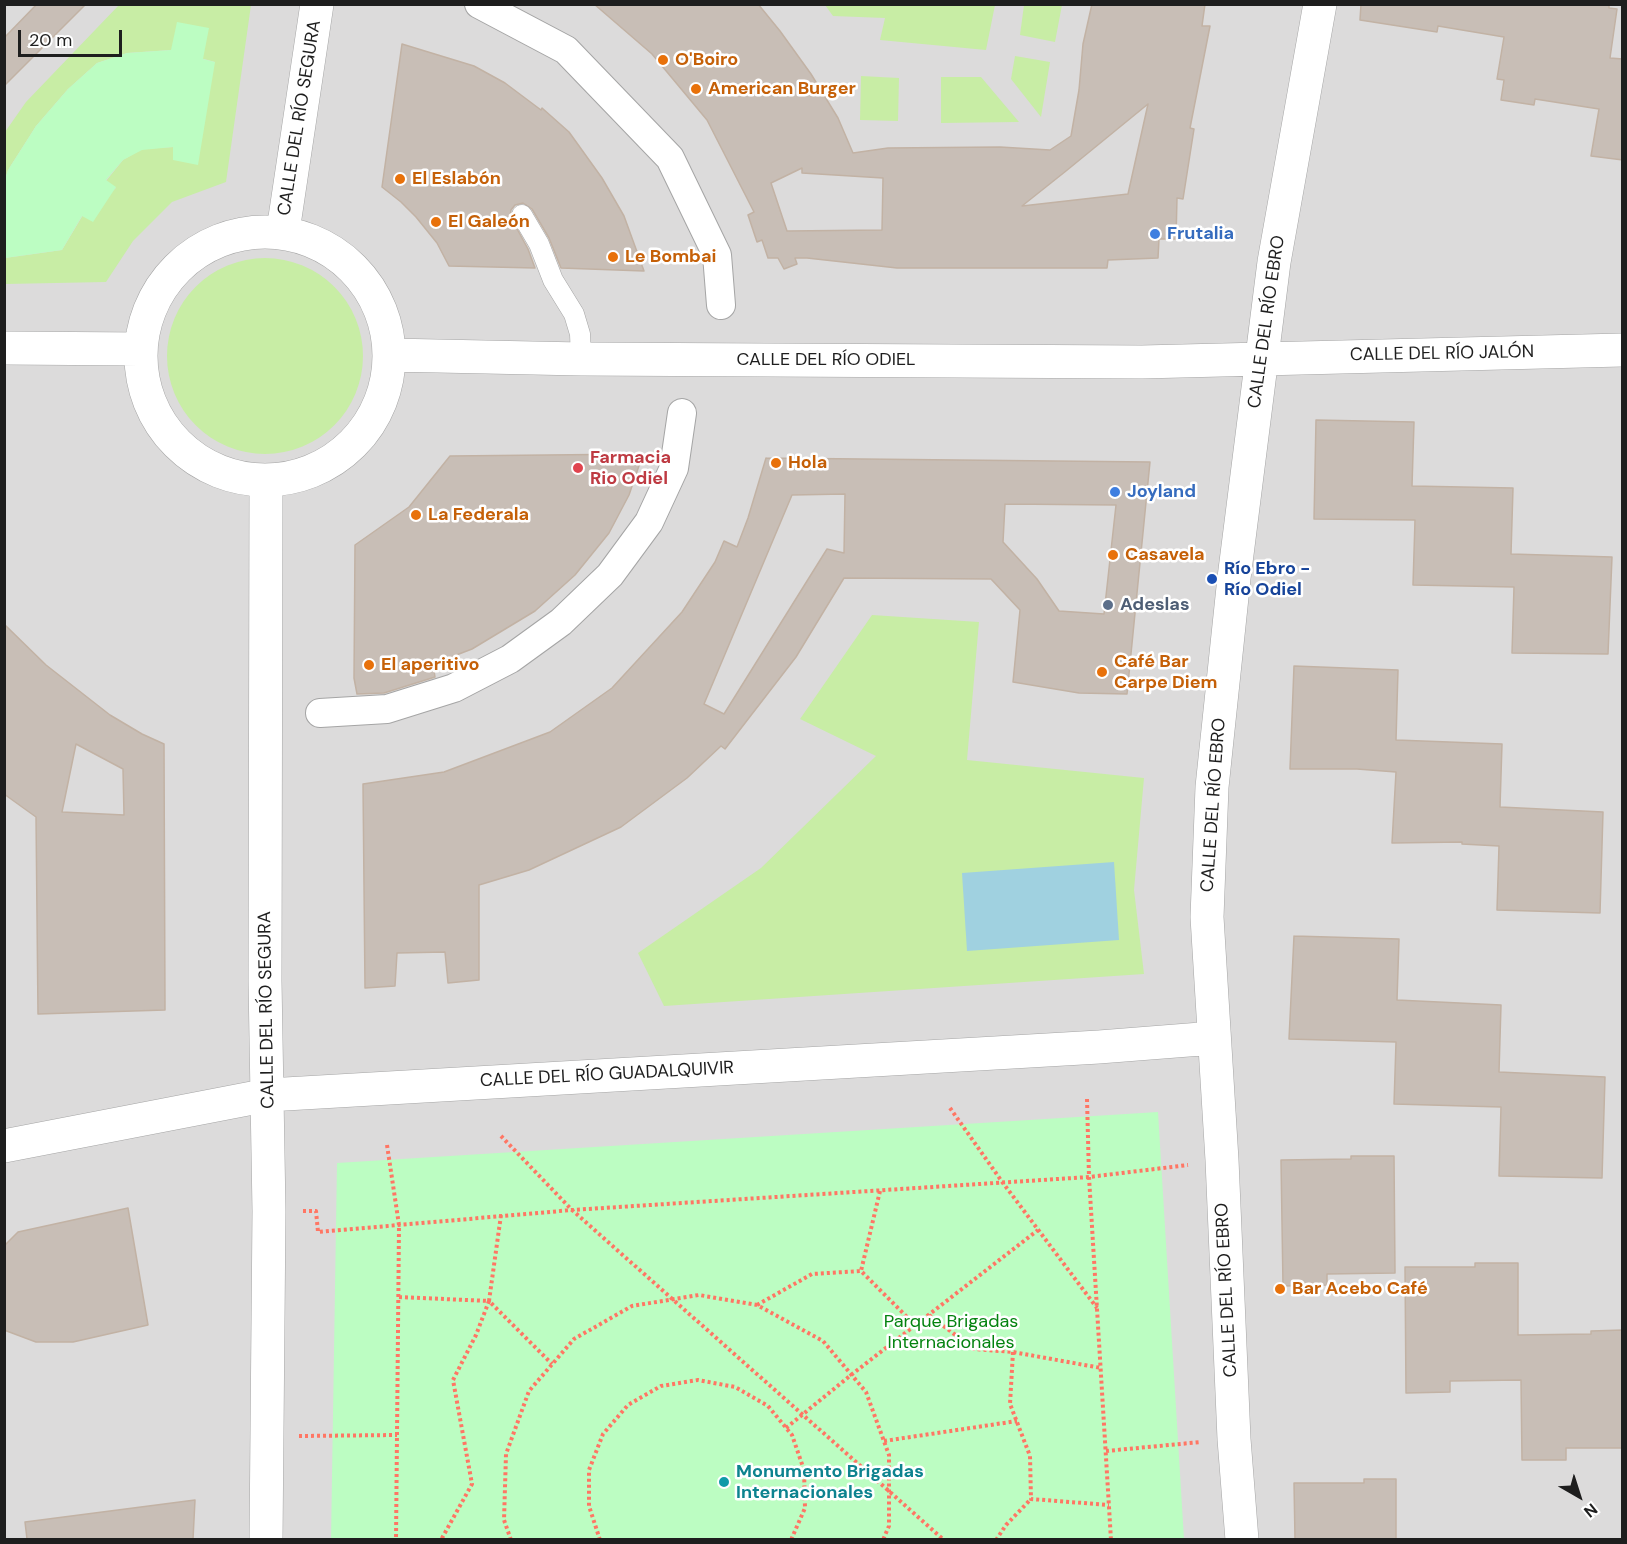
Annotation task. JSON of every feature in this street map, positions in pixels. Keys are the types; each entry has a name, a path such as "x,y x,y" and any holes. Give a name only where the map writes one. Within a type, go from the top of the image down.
{"street":[{"name":"CALLE DEL RÍO SEGURA","path":"282,231 317,4"},
{"path":"479,4 566,50 670,158 717,255 721,305"},
{"name":"CALLE DEL RÍO EBRO","path":"1242,1539 1234,1439 1222,1161 1207,917 1212,787 1234,578 1274,262 1320,4"},
{"path":"282,231 332,250 369,286 384,316 390,355 383,396 366,430 337,458 295,477 266,481 227,475 186,453 157,420 145,392 140,349 149,309 168,277 204,246 247,232 282,231"},
{"path":"4,348 140,349"},
{"name":"CALLE DEL RÍO JALÓN","path":"1262,359 1623,350"},
{"name":"CALLE DEL RÍO ODIEL","path":"390,355 581,359 1142,362 1262,359"},
{"path":"320,713 387,709 454,688 510,659 561,622 610,575 649,522 674,468 682,413"},
{"name":"CALLE DEL RÍO SEGURA","path":"266,481 265,981 269,1211 266,1539"},
{"name":"CALLE DEL RÍO GUADALQUIVIR","path":"4,1146 268,1095 1087,1048 1214,1038"}],"lane":[{"path":"522,215 539,244 553,280 574,314 580,334 581,359"}],"path":[{"path":"1087,1099 1089,1177 1111,1539"},
{"path":"950,1108 1097,1308"},
{"path":"501,1136 572,1210 944,1539"},
{"path":"387,1145 399,1225 396,1539"},
{"path":"269,1211 316,1210 318,1232 501,1215 1089,1177 1222,1161"},
{"path":"861,1271 880,1191"},
{"path":"441,1539 472,1484 453,1380 476,1335 489,1300 501,1215"},
{"path":"786,1428 1038,1230"},
{"path":"757,1305 812,1274 861,1271 915,1325"},
{"path":"511,1539 504,1520 506,1454 529,1391 574,1340 632,1306 699,1295 757,1305 824,1341 866,1392 889,1455 889,1526 883,1539"},
{"path":"399,1297 489,1300 552,1364"},
{"path":"929,1315 974,1349 1012,1352 1101,1368"},
{"path":"996,1539 1031,1499 1030,1456 1010,1404 1012,1352"},
{"path":"600,1539 589,1506 589,1470 603,1434 627,1405 661,1386 698,1380 735,1387 768,1406 792,1434 804,1470 805,1508 791,1539"},
{"path":"884,1441 1017,1422"},
{"path":"267,1436 397,1435"},
{"path":"1106,1451 1234,1439"},
{"path":"1031,1499 1109,1505"}],"shaded area":[{"path":"5,5 1622,5 1622,1539 5,1539"}],"green space":[{"path":"119,5 251,5 226,182 172,202 133,241 106,282 5,284 5,258 62,250 83,215 116,188 106,181 123,160 142,149 174,147 215,62 171,50 127,53 97,63 68,89 36,126 8,170 5,179 5,132 26,102"},
{"path":"825,5 995,5 986,50 880,40 885,18 833,16"},
{"path":"1024,5 1062,5 1055,42 1020,35"},
{"path":"177,22 209,28 203,59 215,62 198,165 173,160 173,147 142,150 123,160 106,180 116,187 93,222 82,216 62,250 5,258 5,179 8,170 36,126 68,89 97,63 127,53 171,50"},
{"path":"1015,56 1050,62 1041,117 1011,79"},
{"path":"861,76 899,78 898,121 860,120"},
{"path":"941,77 981,77 1019,122 941,123"},
{"path":"275,258 303,265 320,274 335,286 347,301 356,318 362,337 362,375 356,394 347,411 335,426 320,438 303,447 284,453 255,454 227,447 210,438 195,426 183,411 174,394 168,375 167,346 174,318 183,301 195,286 210,274 227,265 246,259"},
{"path":"872,615 979,622 967,760 1144,778 1134,890 1144,974 664,1006 638,953 761,868 876,756 800,719"},
{"name":"Parque Brigadas Internacionales","path":"1158,1112 1184,1539 331,1539 337,1163"}],"water":[{"path":"1114,862 1119,940 967,951 962,873"}],"building":[{"path":"37,4 86,4 4,86 4,38"},
{"path":"594,4 758,4 811,74 838,118 853,153 888,148 1000,147 1050,150 1071,136 1079,90 1083,44 1092,4 1205,4 1202,26 1210,26 1190,128 1194,129 1183,199 1177,198 1176,239 1159,239 1158,258 1108,260 1107,268 897,268 795,258 797,264 784,269 778,258 768,258 762,240 757,242 748,215 754,212 707,120 652,54","holes":["1148,104 1128,194 1022,206 1066,171","802,168 802,173 883,178 882,230 787,231 771,183"]},
{"path":"1361,4 1609,4 1609,8 1617,9 1610,58 1623,59 1623,160 1591,156 1599,109 1535,99 1534,105 1501,100 1504,80 1497,79 1504,37 1438,26 1437,32 1360,20"},
{"path":"402,44 474,66 505,83 541,110 542,108 569,132 602,178 624,216 644,271 561,268 549,238 532,209 523,203 515,205 510,216 528,249 535,268 449,266 437,243 416,217 382,187"},
{"path":"1316,420 1414,422 1412,486 1513,488 1511,554 1612,557 1608,654 1512,653 1514,587 1413,585 1415,520 1314,519"},
{"path":"643,454 629,495 609,533 575,575 535,611 472,649 433,664 435,677 384,693 357,694 354,678 355,545 409,507 450,456"},
{"path":"766,458 1150,462 1127,694 1079,693 1013,682 1020,610 991,579 844,578 796,657 725,749 721,746 687,778 621,827 529,870 479,885 479,980 448,983 445,952 397,953 395,986 365,988 363,784 444,772 550,732 612,688 682,612 715,562 724,541 737,547","holes":["845,494 844,553 827,549 724,714 704,704 792,495","1005,504 1116,505 1104,614 1059,611 1037,579 1003,542"]},
{"path":"4,624 46,665 110,715 164,744 165,1010 38,1014 36,817 4,794","holes":["76,744 123,769 124,815 62,812"]},
{"path":"1294,666 1398,670 1396,740 1502,744 1500,807 1603,812 1600,913 1497,910 1499,846 1462,844 1462,842 1392,843 1396,772 1357,769 1290,769"},
{"path":"1294,936 1399,939 1397,1000 1501,1005 1499,1072 1605,1077 1602,1178 1499,1176 1501,1107 1394,1104 1396,1042 1289,1039"},
{"path":"1351,1156 1394,1156 1395,1273 1327,1274 1327,1285 1283,1286 1281,1160 1351,1159"},
{"path":"128,1208 148,1325 73,1342 36,1342 4,1330 4,1246 18,1232"},
{"path":"1475,1263 1518,1263 1518,1335 1591,1334 1591,1331 1623,1330 1623,1448 1566,1448 1566,1460 1522,1460 1521,1380 1450,1381 1450,1392 1406,1393 1405,1267 1475,1267"},
{"path":"1364,1479 1396,1479 1396,1539 1295,1539 1294,1483 1364,1483"},
{"path":"195,1500 193,1539 27,1539 25,1522"}],"place":[{"name":"O'Boiro","path":"663,60"},
{"name":"American Burger","path":"696,89"},
{"name":"El Eslabón","path":"400,179"},
{"name":"El Galeón","path":"436,222"},
{"name":"Frutalia","path":"1155,234"},
{"name":"Le Bombai","path":"613,257"},
{"name":"Hola","path":"776,463"},
{"name":"Farmacia Rio Odiel","path":"578,468"},
{"name":"Joyland","path":"1115,492"},
{"name":"La Federala","path":"416,515"},
{"name":"Casavela","path":"1113,555"},
{"name":"Río Ebro - Río Odiel","path":"1212,579"},
{"name":"Adeslas","path":"1108,605"},
{"name":"El aperitivo","path":"369,665"},
{"name":"Café Bar Carpe Diem","path":"1102,672"},
{"name":"Bar Acebo Café","path":"1280,1289"},
{"name":"Monumento Brigadas Internacionales","path":"724,1482"}]}
